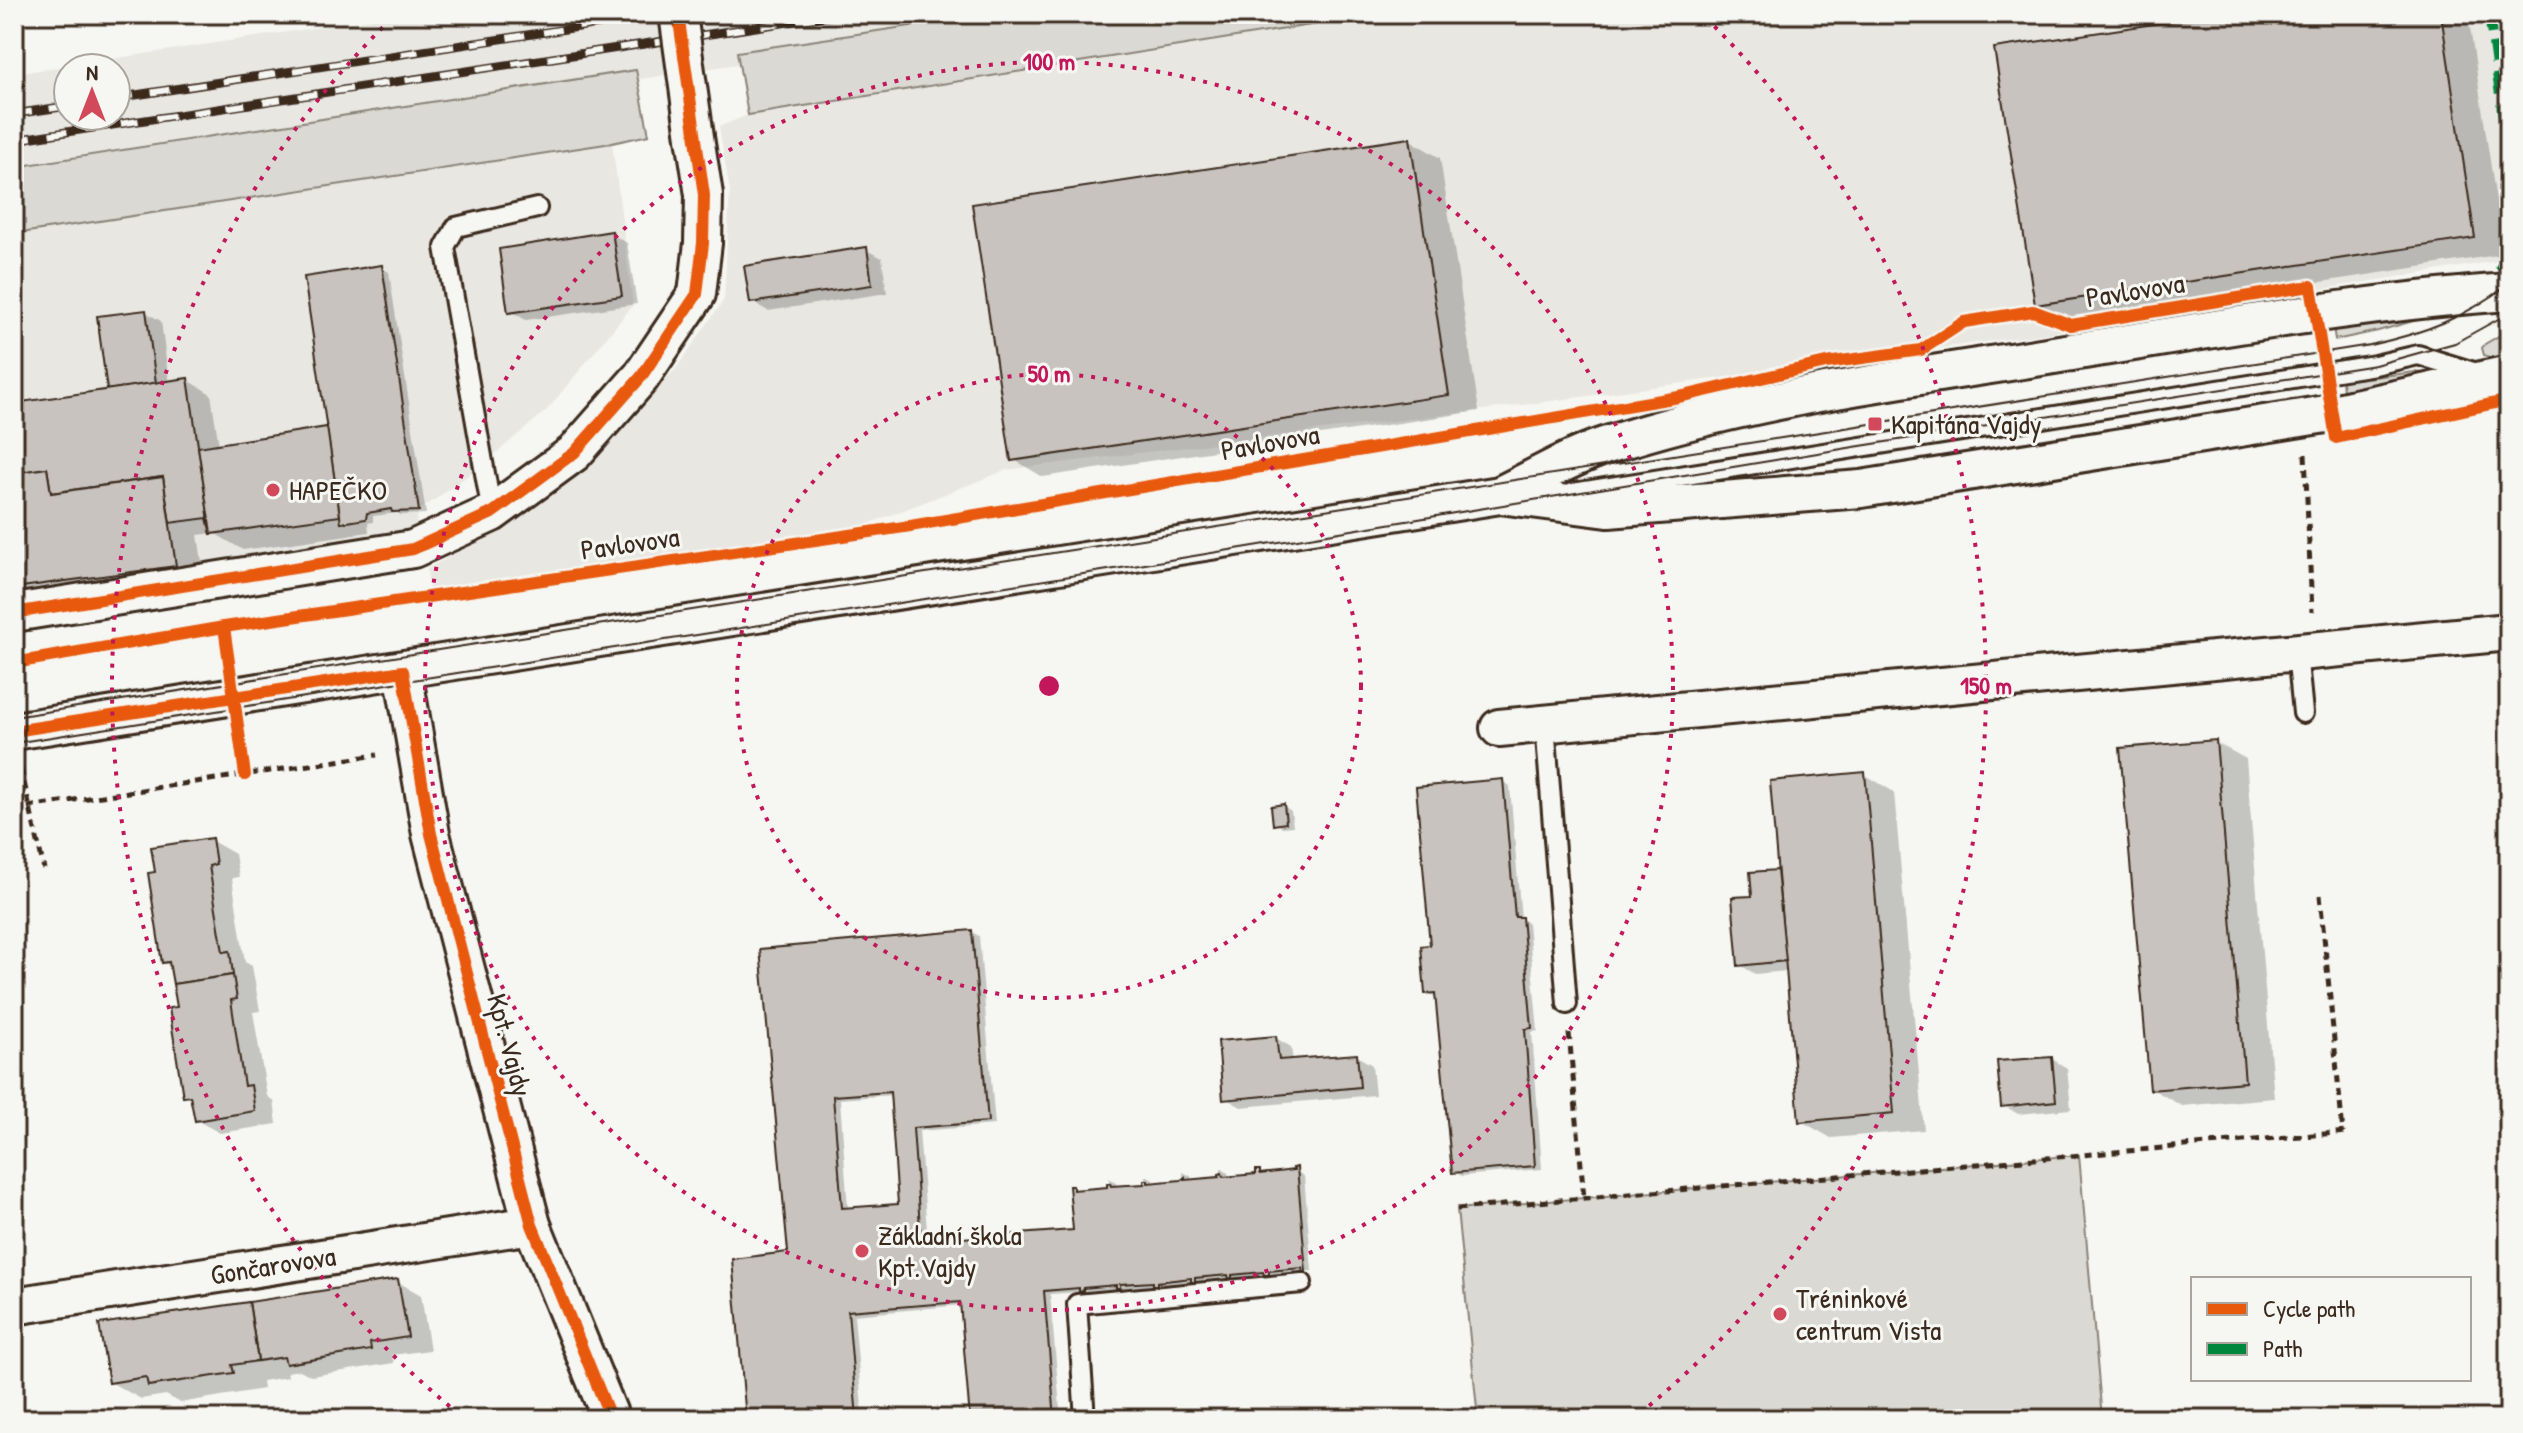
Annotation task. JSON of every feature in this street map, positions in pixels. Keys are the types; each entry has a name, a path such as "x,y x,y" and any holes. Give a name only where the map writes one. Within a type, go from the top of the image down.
{"street":[{"path":"14,613 413,549 492,513 574,453 641,377 697,294 704,195 678,14"},
{"name":"Pavlovova","path":"1517,497 1601,447 1694,421 1843,387 2316,313 2509,292"},
{"name":"Pavlovova","path":"14,731 1517,497 1608,509 1861,489 2332,413 2500,376"},
{"path":"1499,728 2509,632"},
{"name":"Kpt. Vajdy","path":"403,671 431,834 532,1225 611,1419"},
{"name":"Gončarovova","path":"14,1306 532,1225"}],"lane":[{"path":"492,513 445,247 456,227 537,208"},
{"path":"2303,713 2306,651"},
{"path":"1545,724 1567,1004"},
{"path":"1085,1419 1077,1304 1302,1283"}],"path":[{"path":"2305,452 2306,651"},
{"path":"14,809 244,768 379,755"},
{"path":"29,806 44,869"},
{"path":"1457,1209 2345,1133 2320,895"},
{"path":"1567,1004 1584,1198"}],"shaded area":[{"path":"405,14 1064,14 14,175 14,74 52,68 52,132 132,132 132,56"},
{"path":"991,14 1379,14 748,115 737,52"},
{"path":"1379,14 2509,14 2509,259 2043,334 1536,403 1006,470 845,533 430,597 427,569 487,536 675,370 724,300 730,191 719,127 748,115"},
{"path":"636,70 649,135 14,234 14,167"},
{"path":"612,143 633,305 547,410 482,465 419,511 413,535 14,588 14,234"},
{"path":"2416,314 2417,320 2335,340 2333,326"},
{"path":"2509,330 2509,360 2497,361 2484,355 2482,348 2485,344"},
{"path":"2415,372 2430,374 2344,399 2342,381"},
{"name":"Tréninkové centrum Vista","path":"2079,1155 2102,1419 1478,1419 1457,1209"}],"building":[{"path":"2220,14 2441,14 2475,238 2035,305 1994,48"},
{"path":"1410,138 1449,395 1011,461 972,204"},
{"path":"612,231 622,296 508,313 499,249"},
{"path":"867,247 872,285 750,303 744,266"},
{"path":"382,265 419,511 392,512 391,509 367,513 366,519 341,523 304,277"},
{"path":"146,310 156,383 107,390 97,316"},
{"path":"188,378 211,534 207,518 170,523 163,477 51,493 47,468 14,473 14,403"},
{"path":"327,427 340,516 211,534 198,447"},
{"path":"47,468 51,493 163,477 176,566 14,588 14,473"},
{"path":"2216,740 2245,1082 2150,1090 2120,748"},
{"path":"1865,772 1894,1113 1799,1122 1770,781"},
{"path":"1503,779 1515,917 1522,917 1532,1028 1525,1029 1535,1166 1452,1173 1435,993 1425,994 1421,946 1430,945 1416,787"},
{"path":"1284,804 1286,823 1273,825 1271,806"},
{"path":"212,838 216,864 209,866 223,952 230,951 233,975 173,984 169,962 162,963 148,873 155,872 151,847"},
{"path":"1777,870 1786,961 1738,966 1732,897 1752,896 1750,872"},
{"path":"972,930 988,1122 913,1128 921,1241 1073,1230 1069,1186 1073,1186 1073,1190 1107,1187 1110,1183 1111,1186 1144,1184 1144,1180 1148,1183 1185,1177 1185,1180 1219,1177 1222,1173 1223,1177 1256,1174 1256,1170 1260,1170 1260,1174 1297,1167 1306,1272 1302,1268 1269,1271 1269,1275 1263,1272 1232,1275 1229,1279 1228,1275 1195,1278 1195,1282 1191,1282 1191,1278 1157,1282 1157,1285 1153,1282 1120,1284 1120,1288 1116,1285 1083,1288 1079,1292 1079,1288 1044,1291 1055,1419 970,1419 960,1302 848,1311 857,1419 746,1419 732,1259 788,1252 760,949","holes":["890,1092 898,1204 842,1208 833,1096"]},
{"path":"233,975 237,999 231,1000 244,1086 251,1085 255,1111 195,1121 190,1096 183,1097 169,1008 177,1007 173,984"},
{"path":"1276,1036 1279,1060 1357,1054 1360,1087 1223,1100 1218,1041"},
{"path":"2052,1057 2056,1101 2001,1107 1997,1061"},
{"path":"398,1279 408,1337 370,1343 371,1350 286,1364 284,1357 258,1361 249,1302"},
{"path":"249,1302 258,1361 232,1365 234,1373 148,1386 146,1377 109,1383 99,1324"}],"tram line":[{"path":"14,717 2370,345 2443,323 2509,284"},
{"path":"14,743 2375,365 2455,343 2509,313"}],"railway":[{"path":"132,96 664,14"},
{"path":"14,140 841,14"},
{"path":"14,114 52,108"}],"marked path":[{"path":"2489,14 2509,161"},
{"path":"2499,270 2509,254"}],"cycle path":[{"path":"14,613 413,549 492,513 574,453 641,377 697,294 704,195 678,14"},
{"path":"14,663 224,627 904,527 1679,397 1826,363 1921,350 1964,322 2033,311 2071,325 2311,286 2336,438 2509,400"},
{"path":"224,627 245,775"},
{"path":"14,731 403,671 431,834 532,1225 611,1419"}],"place":[{"name":"Kapitána Vajdy","path":"1875,424"},
{"name":"HAPEČKO","path":"273,490"},
{"name":"Základní škola Kpt.Vajdy","path":"862,1251"},
{"name":"Tréninkové centrum Vista","path":"1780,1314"}]}
